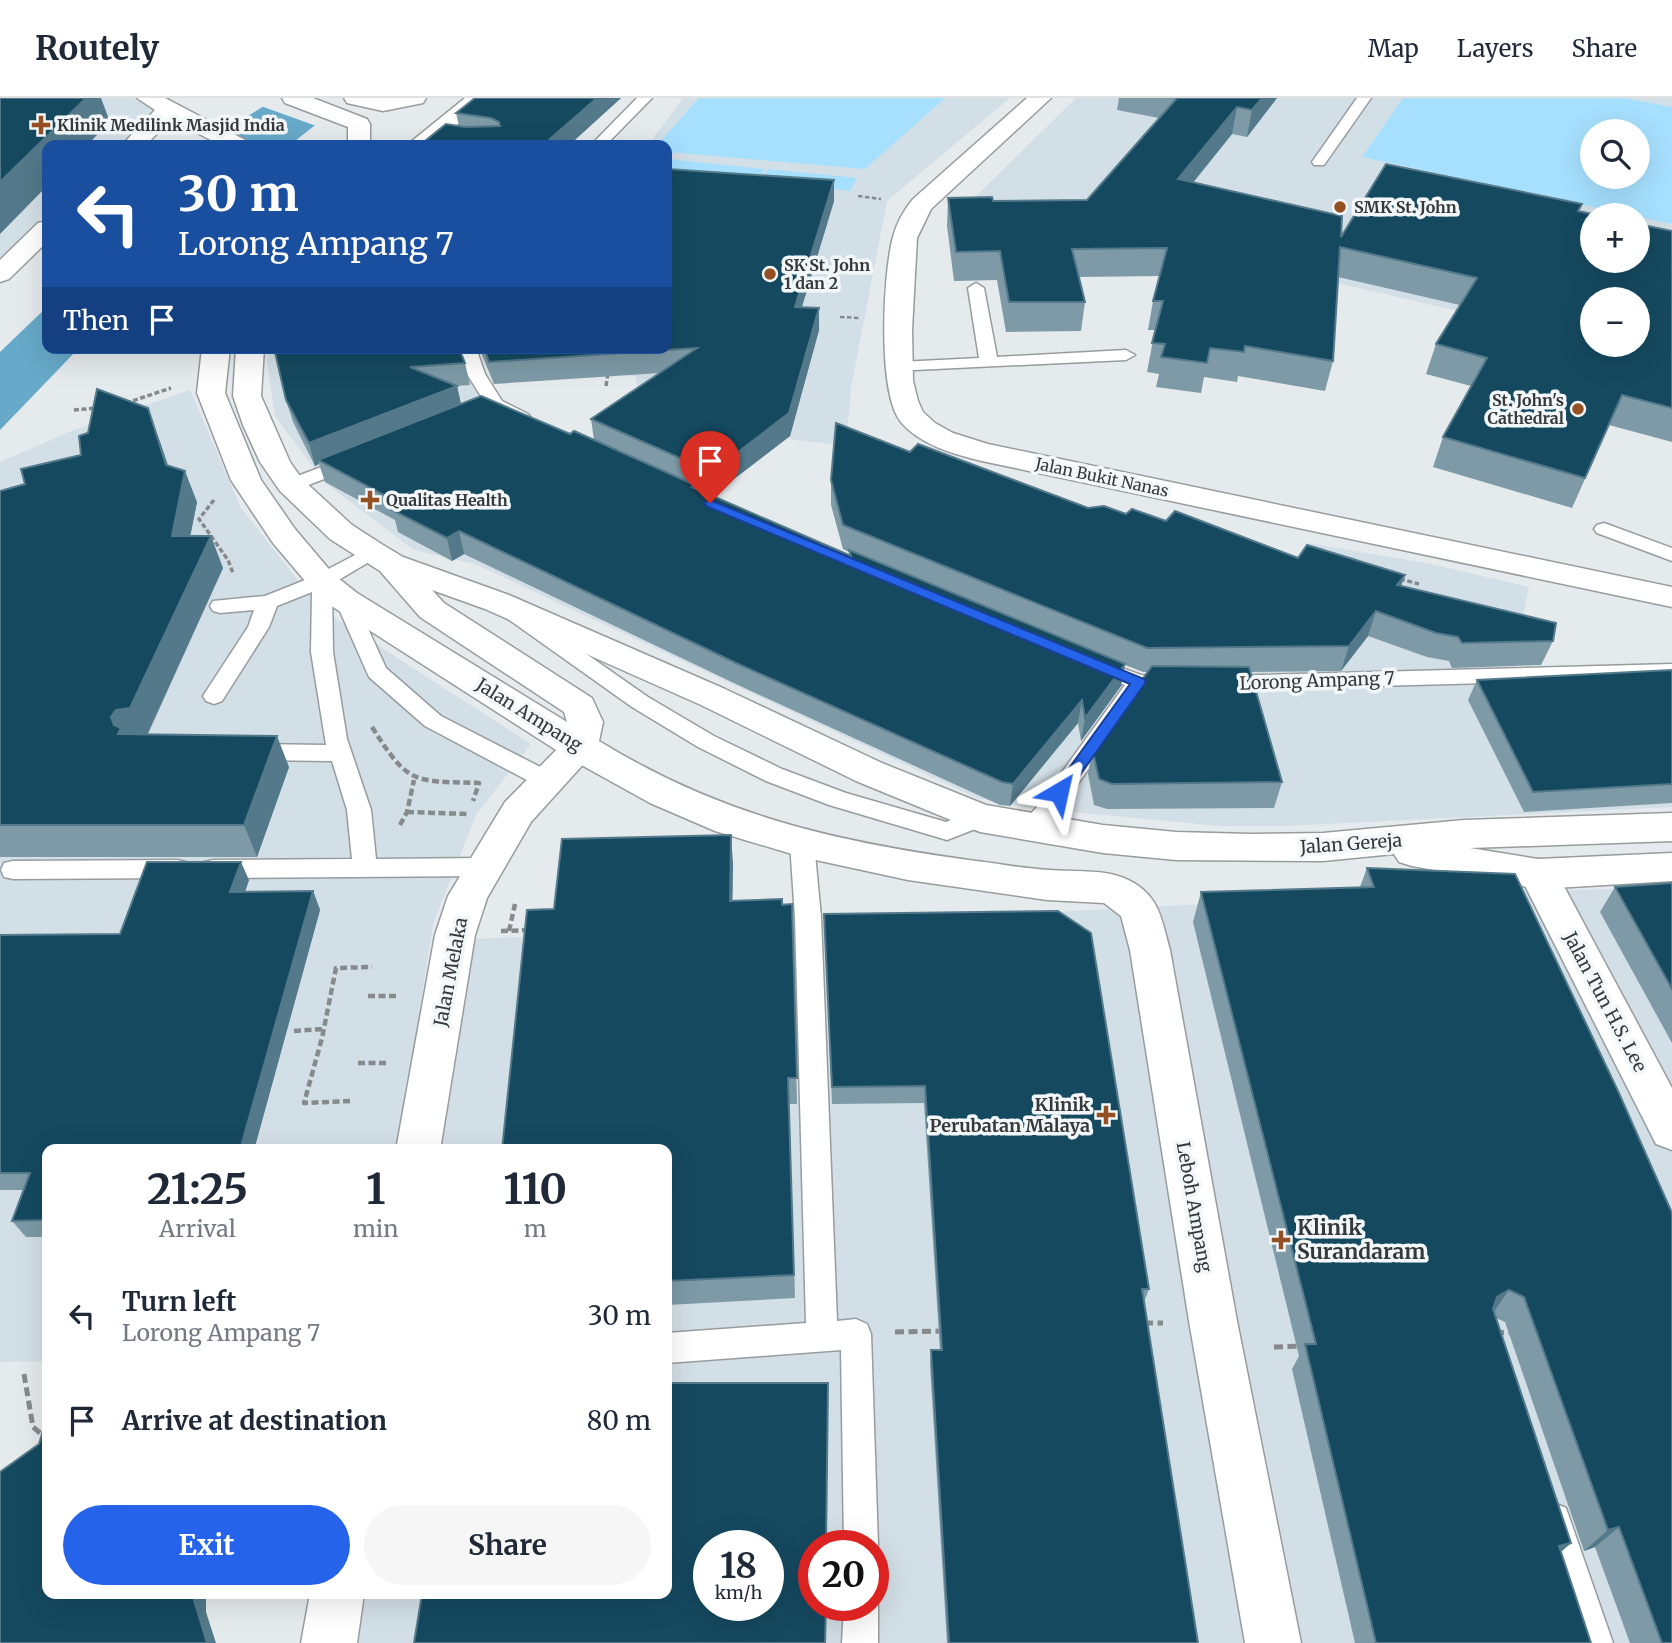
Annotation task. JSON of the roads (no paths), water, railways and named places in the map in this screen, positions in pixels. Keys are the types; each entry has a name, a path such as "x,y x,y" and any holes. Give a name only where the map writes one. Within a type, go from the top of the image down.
{"street":[{"path":"148,98 228,140"},
{"path":"293,98 333,113 359,135"},
{"path":"356,98 383,104 415,98"},
{"path":"425,140 479,98"},
{"name":"Jalan Bukit Nanas","path":"1040,98 914,214 905,238 898,320 904,406 912,417 933,435 982,452 1672,597"},
{"path":"137,140 170,108"},
{"path":"0,274 42,233"},
{"path":"250,354 247,396 257,425 275,462 291,485 341,532 382,558 497,602 713,697 869,772 980,818 1030,827"},
{"name":"Jalan Ampang","path":"214,362 211,393 246,480 284,536 333,591 580,748 674,798 728,821 802,843 908,866 1008,879"},
{"path":"382,558 432,610 580,706 585,722 580,748"},
{"name":"Jalan Melaka","path":"419,1144 455,935 468,895 519,812 546,780 580,748"},
{"name":"Jalan Gereja","path":"1030,827 1103,839 1176,846 1250,848 1369,844 1464,834 1672,827"},
{"path":"1369,844 1538,874 1672,867"},
{"name":"Jalan Tun H.S. Lee","path":"1538,874 1672,1131"},
{"name":"Leboh Ampang","path":"1008,879 1112,889 1139,908 1150,950 1213,1321 1273,1643"},
{"path":"329,1643 336,1599"}],"lane":[{"path":"603,140 645,98"},
{"path":"1319,162 1364,98"},
{"path":"425,140 457,139"},
{"path":"976,288 989,362"},
{"path":"469,354 488,407 537,425"},
{"path":"900,367 1126,355"},
{"path":"291,485 370,454"},
{"path":"1604,529 1672,555"},
{"path":"220,606 268,602 333,591 382,558"},
{"path":"333,591 322,652 340,753 359,810 365,868"},
{"path":"333,591 377,672 387,681 433,721 546,780"},
{"path":"214,696 258,627 268,602"},
{"name":"Lorong Ampang 7","path":"1074,657 1108,677 1139,682 1672,671"},
{"path":"1030,827 1044,814 1139,682"},
{"path":"221,751 340,753"},
{"path":"802,843 808,917 803,1024 822,1336"},
{"path":"13,870 483,867"},
{"path":"672,1348 856,1334 861,1530"},
{"path":"1543,1488 1595,1643"},
{"path":"860,1643 861,1621"}],"place":[{"name":"Klinik Medilink Masjid India","path":"41,125"},
{"name":"SMK St. John","path":"1340,207"},
{"name":"SK St. John 1 dan 2","path":"770,274"},
{"name":"St. John's Cathedral","path":"1578,409"},
{"name":"Qualitas Health","path":"370,500"},
{"name":"Klinik Perubatan Malaya","path":"1106,1115"},
{"name":"Klinik Surandaram","path":"1281,1240"}]}
